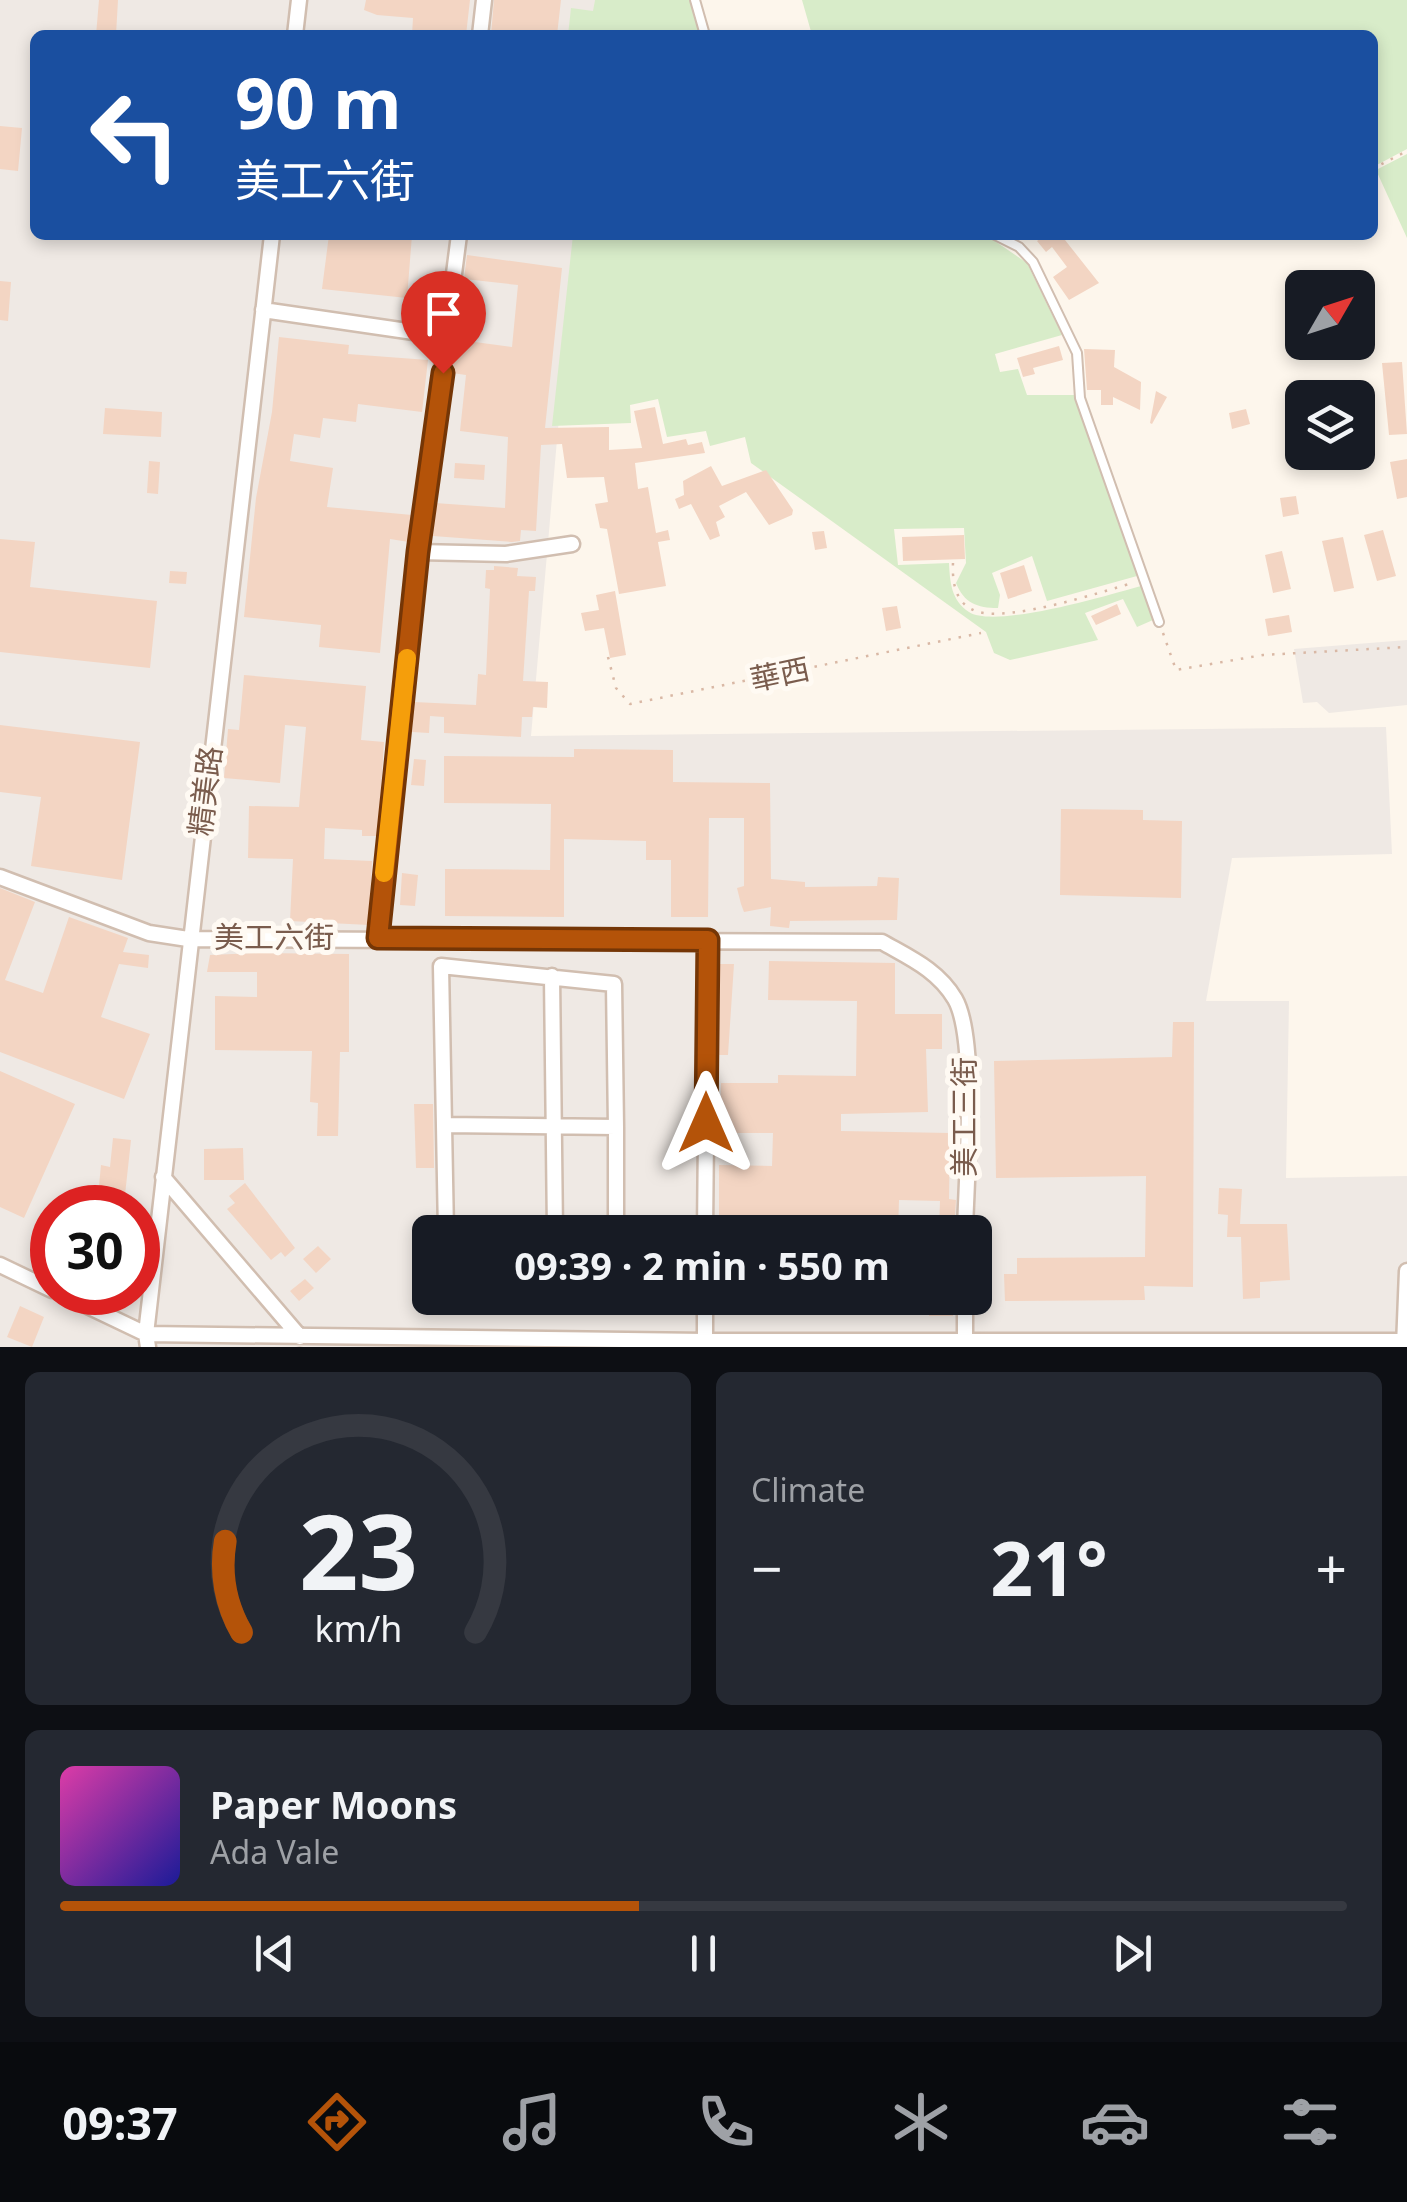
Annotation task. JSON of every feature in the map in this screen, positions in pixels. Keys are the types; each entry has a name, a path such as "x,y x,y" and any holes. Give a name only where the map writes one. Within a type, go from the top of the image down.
{"street":[{"path":"296,30 299,0"},
{"path":"481,30 484,0"},
{"name":"精美路","path":"147,1340 188,939 271,240"},
{"path":"378,938 418,552 458,240"},
{"path":"264,310 448,337"},
{"path":"418,552 506,554 572,544"},
{"name":"美工六街","path":"0,877 149,934 188,939 882,942 934,971 957,1002"},
{"path":"706,1215 708,940"},
{"path":"446,1215 440,966 614,984 616,1215"},
{"path":"552,976 554,1215"},
{"name":"美工三街","path":"957,1002 966,1050 965,1215"},
{"path":"444,1126 616,1127"},
{"path":"163,1178 300,1337"},
{"path":"0,1265 30,1279"},
{"path":"100,1315 147,1340 300,1337 704,1344 1405,1343 1407,1271"},
{"path":"704,1344 705,1315"},
{"path":"964,1343 965,1315"}],"lane":[{"path":"695,0 704,30"},
{"path":"1006,240 1019,247 1032,262 1077,353 1080,398 1160,622"}],"path":[{"path":"1378,166 1407,151"},
{"path":"953,563 952,583 961,602 980,613 1066,602 1144,579"},
{"path":"1160,622 1176,670 1263,655 1407,646"},
{"name":"華西","path":"608,657 616,688 630,704 980,634"}],"shaded area":[{"path":"0,0 595,0 592,30 30,30 30,240 575,240 531,736 1386,727 1392,854 1232,858 1206,1001 1289,1001 1286,1178 1407,1176 1407,1347 0,1347"},
{"path":"1407,640 1407,705 1329,713 1317,702 1303,703 1294,649"}],"green space":[{"path":"595,0 691,0 700,30 569,30 571,8 593,11"},
{"path":"802,0 1407,0 1407,149 1378,164 1378,30 811,30"},
{"path":"1407,154 1407,238 1378,174 1378,169"},
{"path":"572,240 993,240 1027,263 1062,335 995,354 1000,372 1018,369 1027,395 1076,395 1137,576 1047,601 1032,556 992,573 1000,595 998,608 978,605 967,600 956,583 966,563 964,528 894,529 898,565 949,563 958,602 969,612 983,616 1053,609 1141,586 1153,620 1137,627 1123,599 1085,613 1098,640 1010,660 994,653 986,632 751,463 745,437 710,446 706,431 667,437 658,399 630,405 631,423 552,426"}],"building":[{"path":"99,0 118,0 116,30 96,30"},
{"path":"366,0 470,0 467,30 412,30 413,18 364,10"},
{"path":"494,0 561,0 558,30 491,30"},
{"path":"0,126 22,128 18,171 0,169"},
{"path":"328,240 412,240 407,298 322,289"},
{"path":"1065,240 1099,283 1069,300 1053,277 1067,267 1052,247 1046,252 1037,241"},
{"path":"467,255 562,268 545,428 609,427 609,450 642,448 634,411 655,407 663,444 686,439 688,445 702,442 705,453 635,463 638,489 648,487 656,533 668,530 670,540 658,542 666,586 619,594 607,529 600,528 595,504 608,502 604,477 567,478 562,444 541,445 536,531 521,530 520,541 512,542 433,536 435,503 505,508 508,437 460,431 466,375 452,373 461,306 478,308 475,342 512,347 518,285 464,279"},
{"path":"0,281 11,282 8,321 0,320"},
{"path":"279,337 349,345 348,354 428,360 422,412 358,404 356,422 323,418 320,438 294,434 290,461 333,468 327,507 412,515 409,542 390,539 380,653 319,647 321,625 244,617"},
{"path":"1059,346 1063,360 1033,368 1035,374 1023,377 1017,358"},
{"path":"1084,349 1115,350 1114,367 1141,382 1140,410 1113,397 1113,405 1101,405 1101,390 1087,390"},
{"path":"1402,362 1407,434 1389,435 1382,363"},
{"path":"1156,391 1167,397 1152,424 1150,423"},
{"path":"105,408 162,412 161,437 103,434"},
{"path":"1246,409 1250,424 1232,429 1229,413"},
{"path":"1407,459 1407,497 1397,499 1390,462"},
{"path":"149,461 160,462 158,494 147,493"},
{"path":"455,463 485,465 484,480 454,478"},
{"path":"711,466 722,486 766,470 793,510 792,515 769,525 746,492 719,506 725,517 716,522 720,536 710,540 691,504 679,509 675,499 684,495 683,481"},
{"path":"1296,496 1299,514 1283,517 1280,498"},
{"path":"1383,530 1396,576 1377,581 1364,535"},
{"path":"824,531 827,548 815,550 812,532"},
{"path":"964,535 965,559 903,561 902,537"},
{"path":"1343,537 1354,588 1334,592 1322,541"},
{"path":"0,539 35,542 30,587 157,601 150,668 0,652"},
{"path":"1282,551 1291,589 1273,593 1265,555"},
{"path":"1024,565 1032,591 1008,599 1000,573"},
{"path":"494,566 518,568 517,576 536,577 535,591 529,591 523,681 548,682 547,708 533,707 532,717 522,717 521,737 444,733 444,717 430,716 429,733 412,732 414,702 476,705 478,674 486,675 490,589 485,588 486,570 494,570"},
{"path":"170,571 187,572 186,584 169,583"},
{"path":"615,591 626,655 610,658 604,628 585,631 581,613 599,610 596,595"},
{"path":"1117,604 1121,614 1096,625 1091,616"},
{"path":"897,606 901,628 886,631 882,608"},
{"path":"1289,615 1292,632 1268,636 1265,619"},
{"path":"244,675 366,686 361,740 384,742 378,836 362,836 362,830 325,828 324,859 372,861 369,925 290,921 293,859 248,858 249,806 299,807 306,727 285,725 280,783 224,778 228,729 239,730"},
{"path":"0,725 140,742 122,880 31,866 41,797 0,792"},
{"path":"574,749 673,750 673,782 770,783 771,879 805,882 805,887 877,886 878,877 899,878 897,920 790,921 789,928 770,926 771,907 744,912 737,888 744,886 744,818 709,818 708,917 671,917 671,860 646,860 646,841 564,839 564,917 445,916 445,869 550,870 551,804 444,803 444,756 574,757"},
{"path":"414,759 426,760 424,786 411,785"},
{"path":"1061,809 1143,810 1143,820 1182,821 1181,898 1060,895"},
{"path":"402,873 418,875 415,906 400,905"},
{"path":"0,888 35,902 5,980 43,993 69,917 128,938 123,952 149,955 148,968 119,964 101,1017 150,1034 124,1099 0,1052"},
{"path":"349,954 349,1052 340,1052 338,1136 317,1136 318,1103 310,1102 312,1051 215,1050 215,996 257,997 257,972 207,972 210,955"},
{"path":"769,961 895,963 895,1014 942,1014 942,1049 926,1049 928,1112 841,1114 841,1131 950,1133 949,1199 956,1200 955,1215 940,1215 940,1201 899,1200 899,1215 719,1215 719,1165 772,1166 773,1133 720,1133 721,1083 778,1083 778,1075 856,1076 857,1001 768,1000"},
{"path":"718,964 734,964 728,1055 717,1055"},
{"path":"1173,1022 1194,1022 1193,1287 1144,1286 1145,1300 1005,1301 1004,1274 1017,1274 1017,1258 1145,1257 1146,1176 996,1178 994,1061 1172,1057"},
{"path":"0,1071 75,1104 39,1185 30,1185 30,1205 24,1218 0,1207"},
{"path":"414,1104 433,1104 434,1168 416,1168"},
{"path":"113,1138 131,1140 126,1185 99,1185 101,1165 110,1167"},
{"path":"243,1148 244,1180 204,1180 204,1149"},
{"path":"245,1183 295,1248 285,1257 281,1252 271,1260 227,1209 235,1203 229,1196"},
{"path":"1219,1188 1242,1189 1240,1224 1287,1224 1290,1280 1260,1282 1260,1298 1243,1299 1241,1237 1227,1237 1228,1215 1218,1214"},
{"path":"318,1246 331,1259 316,1273 303,1259"},
{"path":"305,1279 314,1288 299,1301 290,1291"},
{"path":"20,1306 30,1311 30,1315 44,1317 32,1347 7,1337"}],"slow traffic":[{"path":"384,873 407,658"}],"route":[{"path":"443,373 418,552 378,938 708,940 706,1123"}]}
